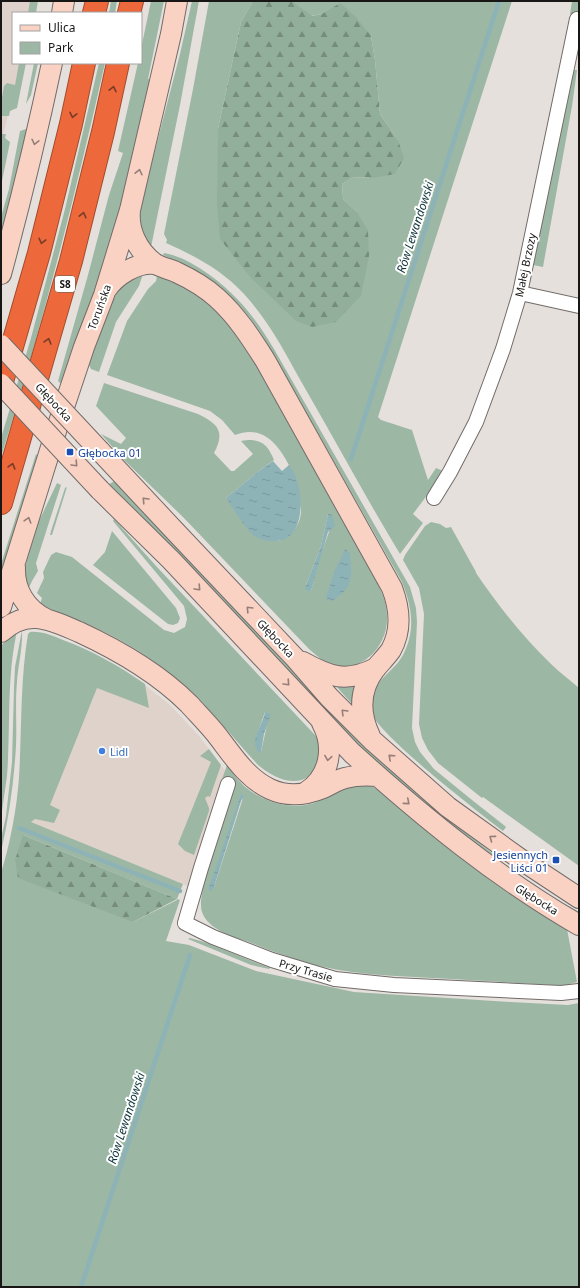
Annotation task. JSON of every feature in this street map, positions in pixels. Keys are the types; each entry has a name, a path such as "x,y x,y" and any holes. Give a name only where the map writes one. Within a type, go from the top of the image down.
{"highway":[{"path":"94,12 97,1"},
{"path":"129,12 132,1"},
{"path":"1,385 39,254 71,124 84,64"},
{"name":"S8","path":"1,503 71,261 101,140 118,64"}],"street":[{"path":"62,12 64,1"},
{"name":"Toruńska","path":"1,607 84,347 104,295 130,210 171,34 177,1"},
{"name":"Małej Brzozy","path":"434,498 450,472 476,422 520,293 577,19"},
{"path":"1,274 27,178 52,64"},
{"path":"130,210 129,224 135,240 155,264"},
{"path":"104,295 110,284 121,275 138,266 155,264 177,272 198,284 217,298 240,323 265,360 388,579 396,597 399,614 398,629 391,650 376,668 366,685 362,698 364,720 372,740"},
{"path":"520,293 579,306"},
{"name":"Głębocka","path":"1,346 295,658 329,697 372,740 448,807 523,861 579,898"},
{"name":"Głębocka","path":"1,385 100,490 171,560 352,753 435,826 472,855 510,882 579,925"},
{"path":"16,557 16,581 19,593 30,608 46,619"},
{"path":"1,632 10,624 22,619 46,619 66,626 101,642 136,663 171,688 200,715 251,776 262,785 278,792 285,794 303,794 348,777 364,775 378,776"},
{"path":"295,658 318,670 337,676 353,677 376,668"},
{"path":"303,794 309,790 325,771 329,757 329,745 326,732 320,720 312,710"},
{"name":"Przy Trasie","path":"228,784 185,923 214,937 272,960 335,979 394,985 561,994 579,990"}],"shaded area":[{"path":"1,1 34,1 32,12 12,12 12,64 21,64 1,143"},
{"path":"96,663 137,679 169,704 200,737 237,787 202,893 31,822"}],"green space":[{"path":"30,1 38,1 36,12 28,12"},
{"path":"111,1 117,1 115,12 109,12"},
{"path":"151,1 164,1 148,79 151,80 117,232 62,385 58,381 109,195 123,153 118,151 138,64 142,64 142,44"},
{"path":"192,1 199,1 180,105 151,247 142,232 140,216 141,204 180,54"},
{"path":"209,1 253,1 241,22 218,129 357,212 343,199 342,184 353,177 372,178 398,140 380,114 375,60 371,36 322,14 311,16 293,1 512,1 378,417 381,420 412,430 428,480 436,468 443,471 434,486 413,514 423,523 400,554 283,348 253,304 236,285 208,264 166,243 167,240 164,234"},
{"path":"253,1 293,1 312,16 322,14 340,3 356,17 371,36 375,60 380,114 398,140 404,158 395,174 372,178 353,177 342,184 343,199 357,212 368,230 369,256 361,296 336,322 312,327 296,321 251,278 220,239 217,205 218,129 241,22"},
{"path":"572,1 579,1 579,16 570,14"},
{"path":"19,64 26,64 17,108 10,111 9,116 1,116 1,103 4,86 7,83 15,85"},
{"path":"34,64 38,64 31,95 26,104"},
{"path":"99,64 105,64 70,212 44,310 1,457 1,438 31,338 65,209"},
{"path":"573,70 577,70 572,106 543,267 533,265"},
{"path":"29,128 1,241 1,217 9,189 20,131"},
{"path":"1,134 6,134 5,138 10,142 1,186"},
{"path":"164,253 179,257 192,264 224,286 242,304 259,325 274,349 410,587 416,608 417,622 412,728 415,742 420,752 434,769 505,826 506,827 503,831 430,773 390,737 377,722 371,711 370,702 372,694 381,680 403,655 410,637 410,609 402,582 274,355 253,322 236,302 218,286 197,272 163,255"},
{"path":"143,274 139,286 116,322 99,372 91,369 88,363 117,291 123,283"},
{"path":"157,276 172,281 197,294 228,324 246,348 369,565 381,590 387,609 387,625 378,648 359,663 345,668 335,668 309,649 183,517 123,459 101,434 121,444 126,438 96,406 104,383 198,414 211,421 218,429 219,434 219,439 214,453 231,471 234,471 253,454 241,441 251,440 259,442 266,446 274,460 226,498 275,541 290,535 297,526 301,515 301,509 291,471 285,457 268,438 253,432 245,432 235,435 222,420 210,411 107,375 127,321 148,289 156,281","holes":["328,514 330,529 320,557 311,591 306,585 321,546"]},
{"path":"36,454 39,457 1,580 1,564"},
{"path":"115,481 329,710 374,755 432,807 496,856 494,860 433,813 366,753 190,565 109,484"},
{"path":"57,483 61,485 36,563 38,571 27,592 24,573 27,560 39,521"},
{"path":"67,487 52,535 50,535 65,488"},
{"path":"114,519 157,567 315,735 320,747 321,759 310,775 298,781 289,781 274,776 266,771 258,765 192,692 164,669 134,648 103,631 70,617 52,612 52,610 40,604 42,598 37,593 44,578 43,572 51,555 56,552 72,557 164,630 174,633 185,627 187,619 184,606 113,521","holes":["265,712 268,720 261,752 256,737"]},
{"path":"431,522 440,524 446,528 451,527 476,573 511,620 557,670 579,688 579,866 483,797 482,798 438,763 428,750 422,738 419,724 424,614 419,588 403,560 425,526"},
{"path":"112,531 176,608 180,618 178,623 173,625 168,624 93,565 105,552"},
{"path":"18,627 14,645 10,682 7,776 1,818 1,647 6,638"},
{"path":"22,630 22,643 16,690 14,773 9,813 1,852 1,839 6,816 12,762 15,667"},
{"path":"30,632 43,633 74,644 106,659 145,684 149,708 97,688 50,805 60,810 54,823 35,819 31,822 183,884 177,899 180,900 166,941 189,945 256,971 354,992 568,1005 579,1003 579,1287 1,1287 1,873 13,826 17,801 22,687 28,634","holes":["23,835 177,899 133,922"]},
{"path":"357,684 353,705 336,686"},
{"path":"209,749 221,765 210,797 208,796 205,798 209,811 194,855 185,851 178,844 211,762 200,756"},
{"path":"227,765 242,784 252,792 270,801 290,806 300,806 319,801 342,786 369,785 373,787 385,795 453,852 503,888 567,929 577,982 566,985 553,985 391,976 351,972 324,967 295,959 222,932 210,924 205,918 202,912 201,902 203,888 213,851 235,787 221,782","holes":["241,794 243,798 214,887 208,888 211,885"]},
{"path":"23,835 177,899 133,922 18,878 15,860"},
{"path":"190,938 270,968 251,965 188,939"}],"water":[{"path":"273,461 282,471 289,465 294,473 298,483 300,509 299,521 294,531 287,538 270,541 253,535 242,522 226,498"},
{"path":"328,514 331,514 335,526 328,532 311,591 305,590 321,546"},
{"path":"345,549 350,553 350,581 348,586 339,596 332,601 328,600 326,597 335,570"},
{"path":"265,712 271,714 264,734 261,752 259,753 255,743"},
{"path":"241,793 244,797 241,801 214,887 211,891 208,888"}],"waterway":[{"name":"Rów Lewandowski","path":"351,459 499,1"},
{"path":"19,828 180,891"},
{"name":"Rów Lewandowski","path":"81,1287 190,955"}],"place":[{"name":"Głębocka 01","path":"70,452"},
{"name":"Lidl","path":"102,751"},
{"name":"Jesiennych Liści 01","path":"556,860"}]}
